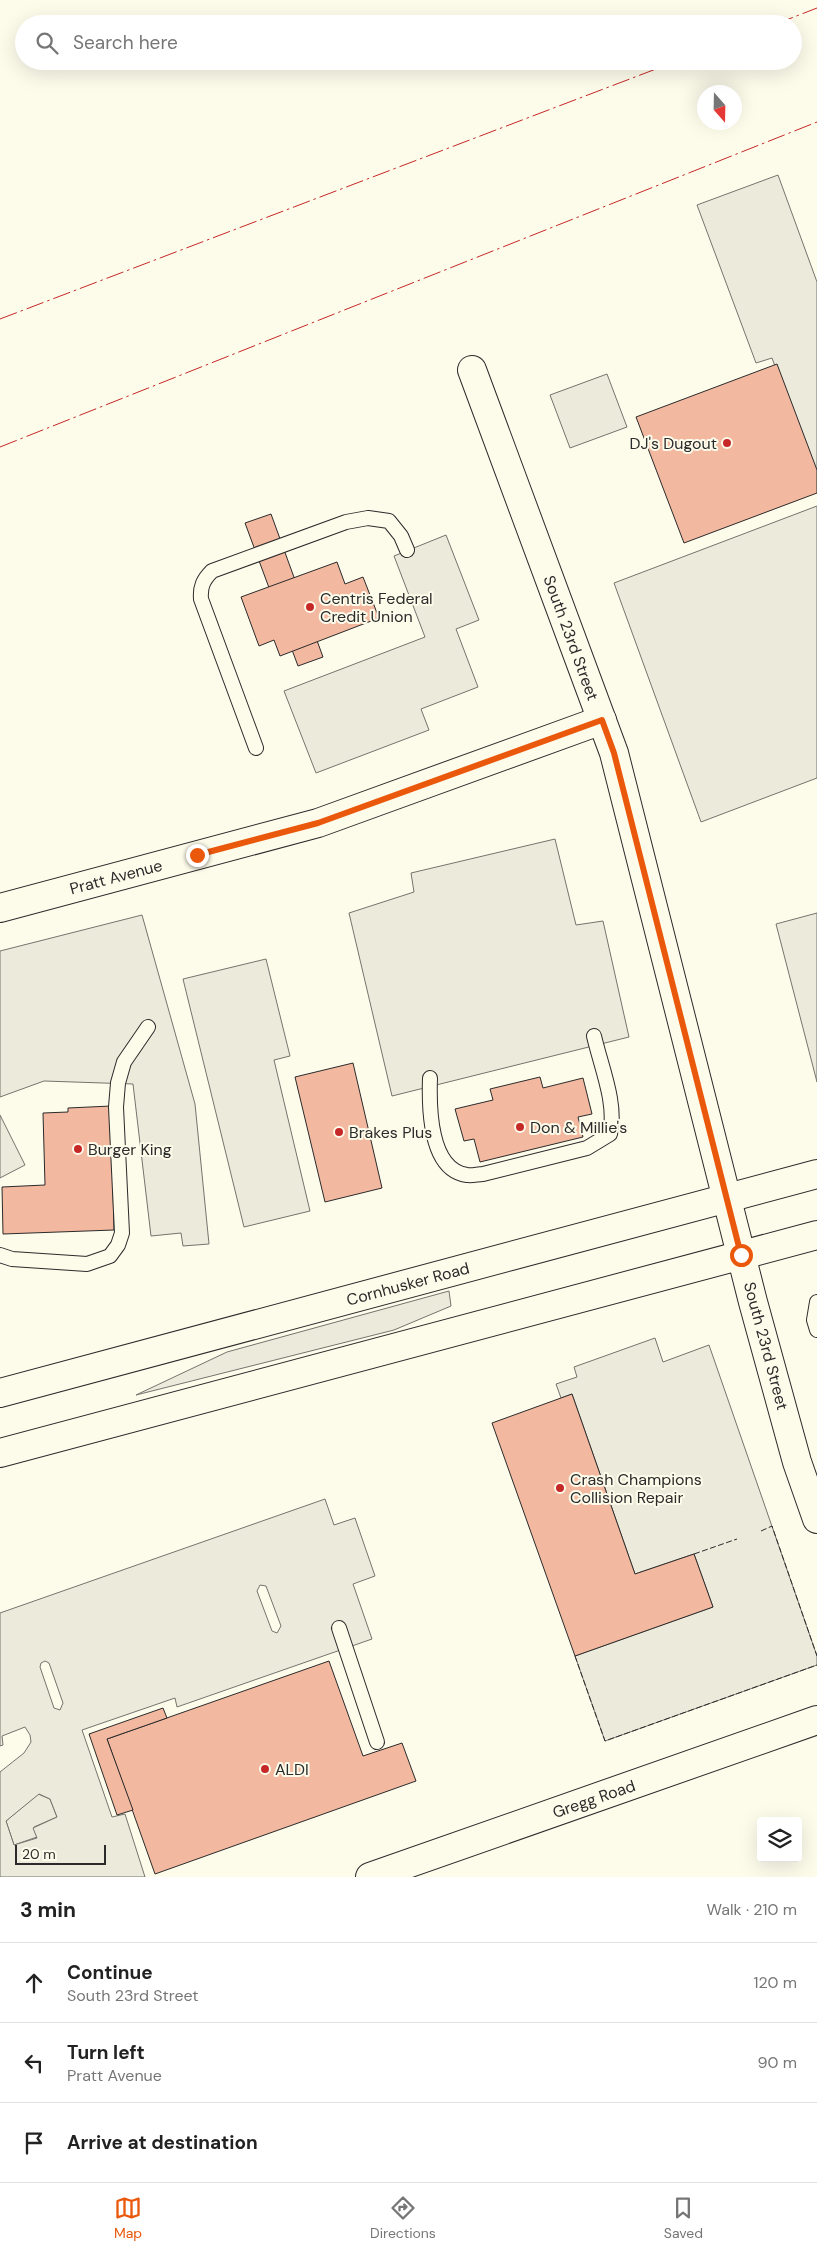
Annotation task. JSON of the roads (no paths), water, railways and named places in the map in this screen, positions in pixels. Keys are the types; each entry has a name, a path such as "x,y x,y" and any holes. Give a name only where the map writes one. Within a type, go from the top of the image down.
{"street":[{"name":"South 23rd Street","path":"472,370 614,753 726,1199 797,1462 817,1519"},
{"name":"Pratt Avenue","path":"0,908 318,823 602,720"},
{"name":"Cornhusker Road","path":"0,1393 817,1174"},
{"path":"0,1453 817,1235"},
{"name":"Gregg Road","path":"370,1877 817,1720"}],"lane":[{"path":"256,748 201,600 200,588 205,578 212,571 346,522 368,518 389,521 401,536 407,550"},
{"path":"0,1255 12,1259 88,1264 110,1256 118,1245 122,1233 116,1107 118,1083 124,1062 148,1026"},
{"path":"430,1078 429,1115 438,1148 443,1159 454,1170 467,1175 483,1174 587,1148 610,1134 612,1122 612,1109 594,1036"},
{"path":"817,1302 814,1320 817,1330"},
{"path":"339,1628 377,1742"}],"place":[{"name":"DJ's Dugout","path":"727,443"},
{"name":"Centris Federal Credit Union","path":"310,607"},
{"name":"Don & Millie's","path":"520,1127"},
{"name":"Brakes Plus","path":"339,1132"},
{"name":"Burger King","path":"78,1149"},
{"name":"Crash Champions Collision Repair","path":"560,1488"},
{"name":"ALDI","path":"265,1769"}]}
